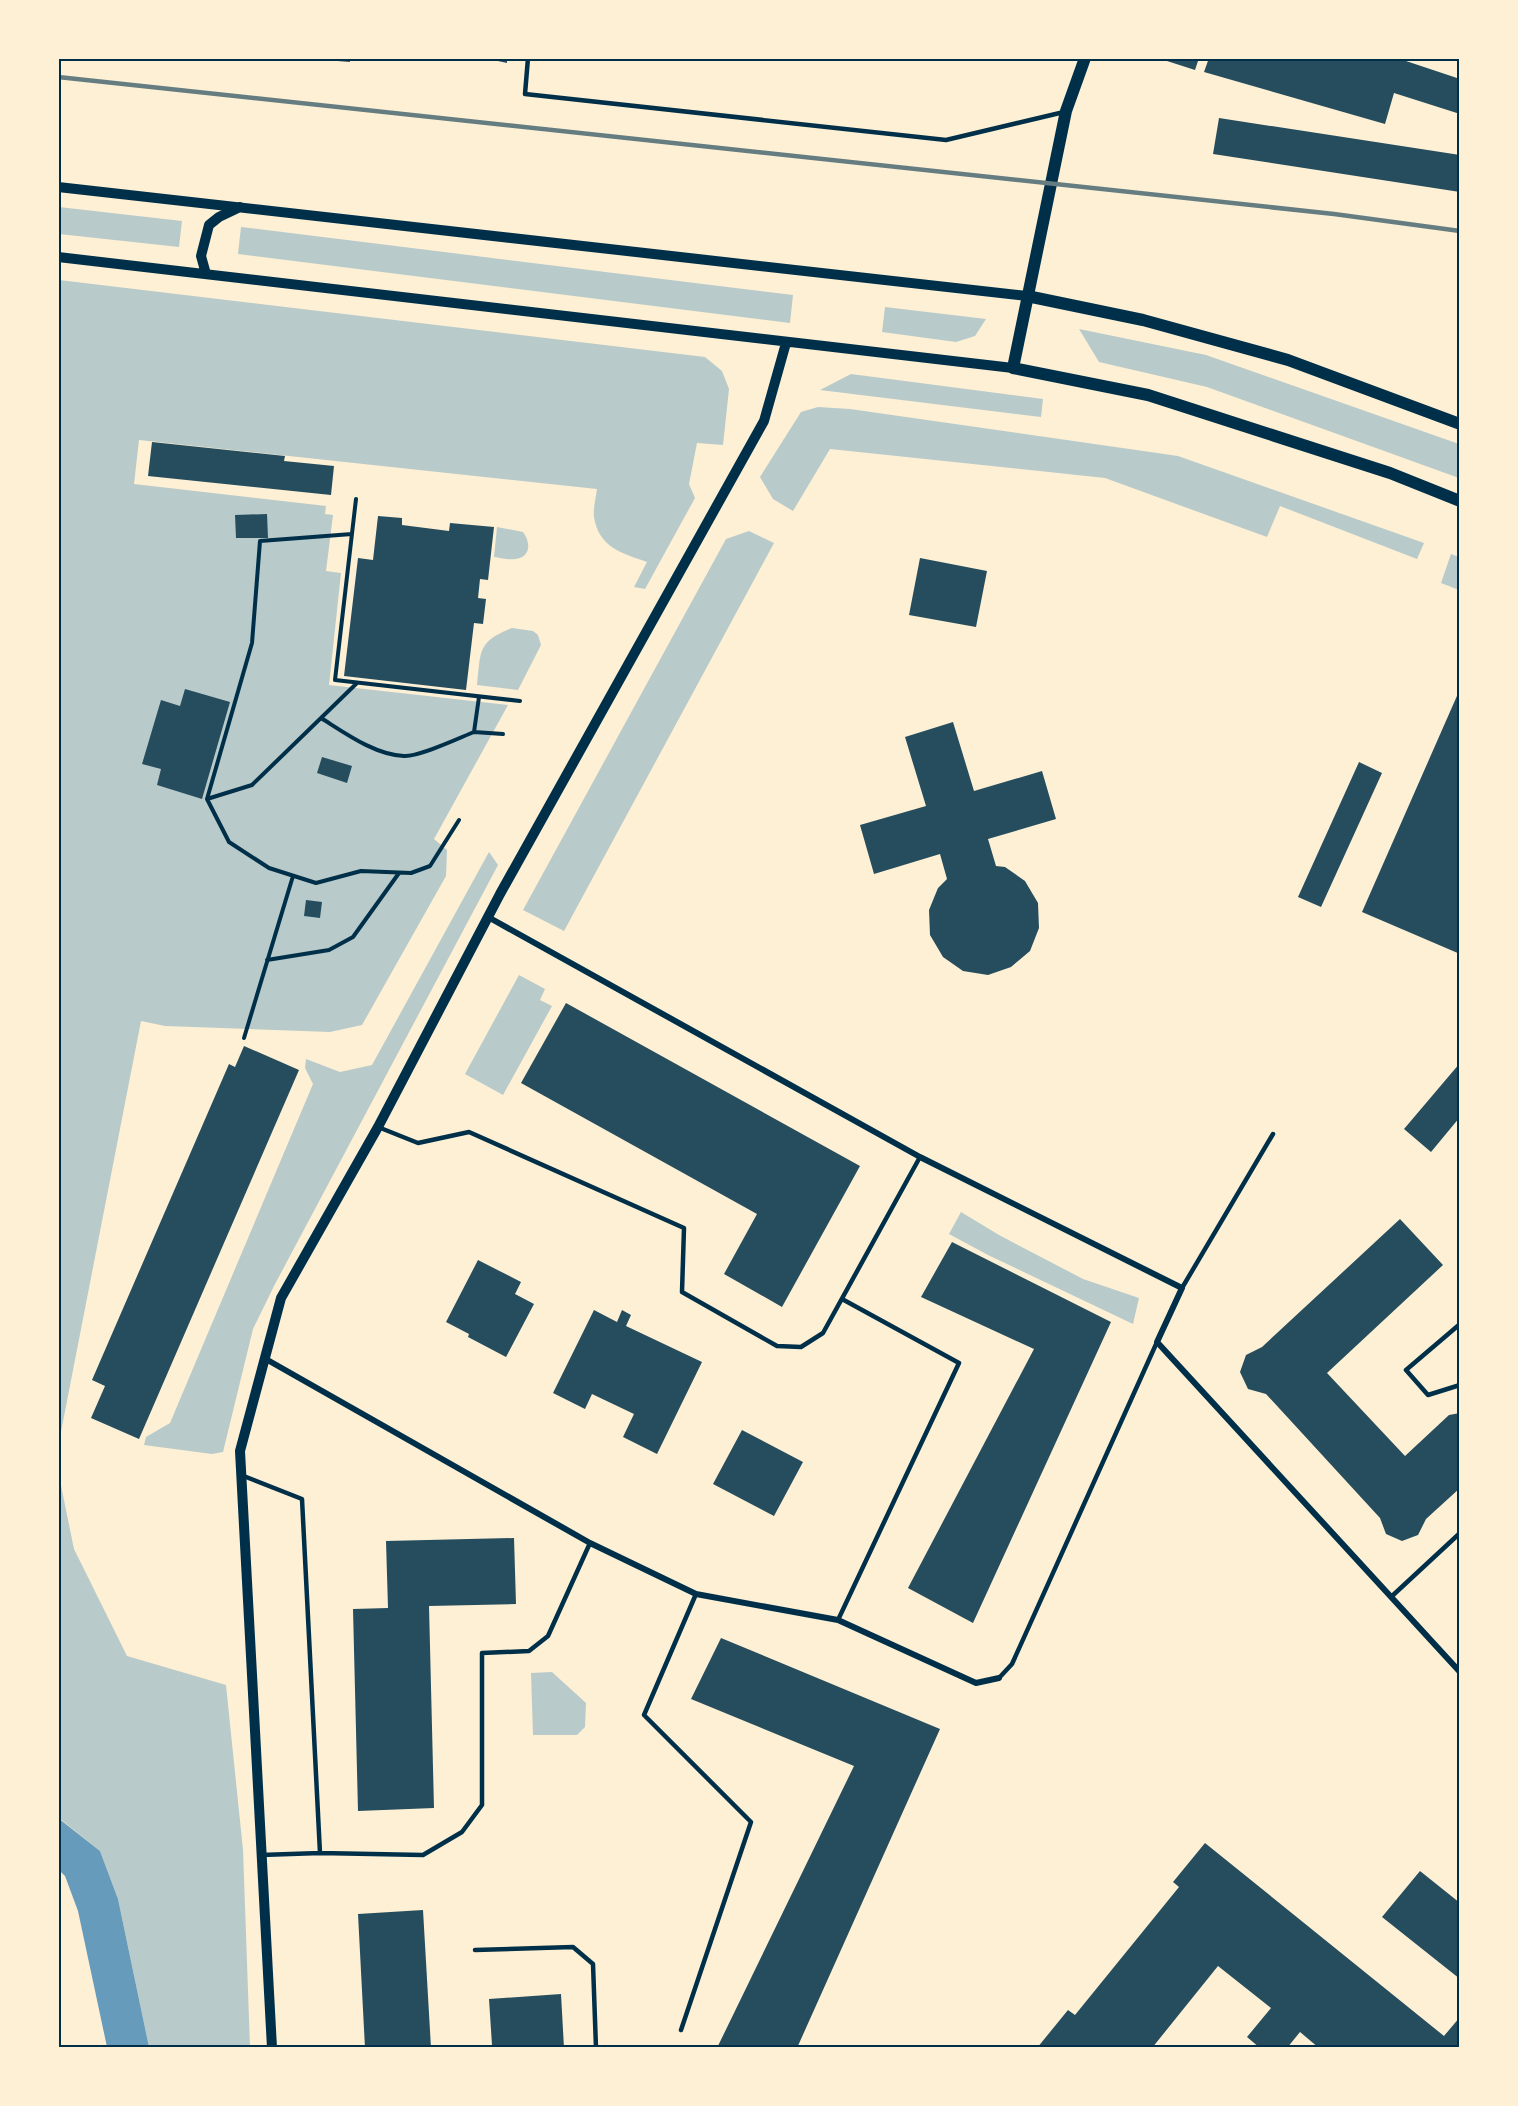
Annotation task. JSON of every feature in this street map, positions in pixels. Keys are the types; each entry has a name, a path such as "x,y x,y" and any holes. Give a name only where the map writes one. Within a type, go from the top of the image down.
{"main road":[{"path":"1085,58 1066,111 1013,368 1148,395 1390,473 1460,501"},
{"path":"1027,296 1143,320 1288,360 1460,424"}],"street":[{"path":"58,187 1027,296"},
{"path":"206,274 201,256 208,225 240,207"},
{"path":"58,257 1013,368"},
{"path":"272,2048 240,1451 280,1298 378,1127 488,917 764,421 786,343"},
{"path":"488,917 920,1157 1182,1288 1157,1342 1460,1672"},
{"path":"263,1358 590,1543 696,1594 838,1620 976,1683 999,1678"}],"lane":[{"path":"528,58 525,94 946,140 1066,111"},
{"path":"378,1127 418,1143 469,1131 684,1228 682,1292 777,1346 801,1347 823,1333 920,1157"},
{"path":"1182,1288 1273,1134"},
{"path":"838,1620 959,1363 842,1299"},
{"path":"1460,1324 1406,1370 1428,1395 1460,1385"},
{"path":"999,1678 1012,1664 1157,1342"},
{"path":"241,1475 302,1499 320,1853"},
{"path":"1391,1597 1460,1533"},
{"path":"261,1855 320,1853 423,1855 462,1832 482,1805 482,1653 528,1651 548,1636 590,1543"},
{"path":"681,2030 751,1822 644,1715 696,1594"},
{"path":"475,1950 573,1947 593,1964 596,2048"}],"path":[{"path":"356,499 335,680 520,701"},
{"path":"352,534 260,541 252,643 207,799 229,842 269,868 316,883 361,871 411,873 430,866 459,820"},
{"path":"207,799 252,785 358,683"},
{"path":"474,732 479,697"},
{"path":"321,718 369,747 405,757 441,746 474,732 504,734"},
{"path":"267,960 329,950 353,937 399,873"},
{"path":"244,1038 293,876"}],"shaded area":[{"path":"59,207 182,221 179,247 59,234"},
{"path":"241,227 793,295 790,323 238,254"},
{"path":"59,280 705,357 722,371 729,389 723,445 697,443 689,484 695,498 645,589 634,587 647,562 613,548 601,536 594,517 597,489 139,440 134,484 326,506 325,514 333,515 326,571 341,573 329,685 508,705 434,839 447,850 446,876 362,1025 330,1032 165,1026 141,1021 59,1442"},
{"path":"885,307 986,319 975,336 956,342 882,332"},
{"path":"1079,329 1206,355 1459,444 1459,478 1207,387 1099,362"},
{"path":"851,374 1043,399 1041,417 820,390"},
{"path":"818,407 850,409 1178,456 1424,543 1417,559 1280,506 1267,537 1105,478 830,449 793,511 773,499 760,477 801,412"},
{"path":"497,527 523,532 528,546 524,556 514,559 494,557"},
{"path":"749,531 774,543 564,931 523,910 726,539"},
{"path":"1451,554 1459,557 1459,590 1441,583"},
{"path":"512,628 533,631 538,635 541,645 518,690 477,685 483,649 492,638"},
{"path":"489,852 498,865 253,1329 223,1452 212,1454 144,1445 146,1437 170,1423 313,1084 305,1068 306,1059 340,1072 372,1065"},
{"path":"519,975 545,989 540,1000 552,1006 503,1095 465,1074"},
{"path":"961,1212 999,1235 1083,1279 1139,1298 1133,1324 949,1234"},
{"path":"58,1471 74,1549 127,1656 226,1685 243,1850 250,2047 149,2047 118,1899 100,1851 59,1818"},
{"path":"552,1672 586,1703 585,1727 577,1735 533,1735 531,1673"}],"water":[{"path":"58,1818 100,1851 118,1899 149,2047 107,2047 78,1911 65,1876 59,1870"}],"building":[{"path":"325,58 350,58 350,62 325,60"},
{"path":"484,58 507,58 507,63"},
{"path":"1168,58 1199,58 1195,70 1167,61"},
{"path":"1209,58 1397,58 1460,79 1460,114 1394,93 1385,124 1204,72"},
{"path":"1219,118 1460,155 1460,192 1213,154"},
{"path":"152,442 285,456 284,461 334,466 331,495 148,476"},
{"path":"267,514 268,538 236,538 235,515"},
{"path":"378,516 402,518 402,525 449,531 450,523 494,527 488,580 480,579 478,598 486,599 483,624 474,623 466,690 344,676 358,558 373,560"},
{"path":"920,558 987,571 976,627 909,615"},
{"path":"185,689 230,702 202,799 157,785 161,769 142,764 161,700 180,706"},
{"path":"1460,689 1460,954 1362,912"},
{"path":"953,722 974,791 1042,771 1056,819 988,839 996,866 1005,867 1025,881 1038,903 1039,928 1030,951 1011,967 988,975 963,971 943,957 930,935 929,910 938,888 947,879 940,854 874,874 860,825 926,806 905,737"},
{"path":"322,757 352,766 347,783 317,773"},
{"path":"1359,762 1382,773 1321,907 1298,897"},
{"path":"306,900 322,902 320,918 304,916"},
{"path":"566,1003 860,1166 782,1307 724,1274 757,1214 521,1083"},
{"path":"244,1046 299,1070 139,1439 91,1418 105,1386 92,1380 229,1064 235,1067"},
{"path":"1460,1063 1460,1117 1431,1152 1404,1129"},
{"path":"1400,1219 1443,1265 1327,1373 1405,1456 1449,1415 1460,1413 1460,1488 1426,1519 1418,1535 1402,1541 1386,1534 1380,1518 1266,1394 1248,1389 1240,1372 1246,1355 1262,1347"},
{"path":"952,1242 1111,1322 973,1623 908,1588 1034,1349 921,1297"},
{"path":"478,1260 521,1282 515,1294 534,1304 506,1357 468,1337 469,1334 446,1322"},
{"path":"594,1310 617,1322 622,1310 631,1315 626,1326 702,1362 657,1454 623,1437 634,1414 592,1394 585,1409 553,1393"},
{"path":"742,1430 803,1462 774,1516 713,1484"},
{"path":"514,1538 516,1604 429,1606 434,1808 358,1811 353,1609 388,1608 386,1541"},
{"path":"721,1638 940,1729 797,2048 717,2048 854,1766 691,1699"},
{"path":"1205,1843 1444,2036 1460,2017 1460,2048 1319,2048 1300,2032 1287,2048 1260,2048 1247,2037 1271,2008 1218,1966 1152,2048 1037,2048 1068,2010 1075,2015 1179,1887 1173,1882"},
{"path":"1420,1871 1460,1903 1460,1979 1382,1917"},
{"path":"423,1910 431,2048 365,2048 358,1914"},
{"path":"561,1994 564,2048 481,2048 481,2046 492,2045 489,1999"}],"railway":[{"path":"58,77 1334,214 1460,231"}]}
